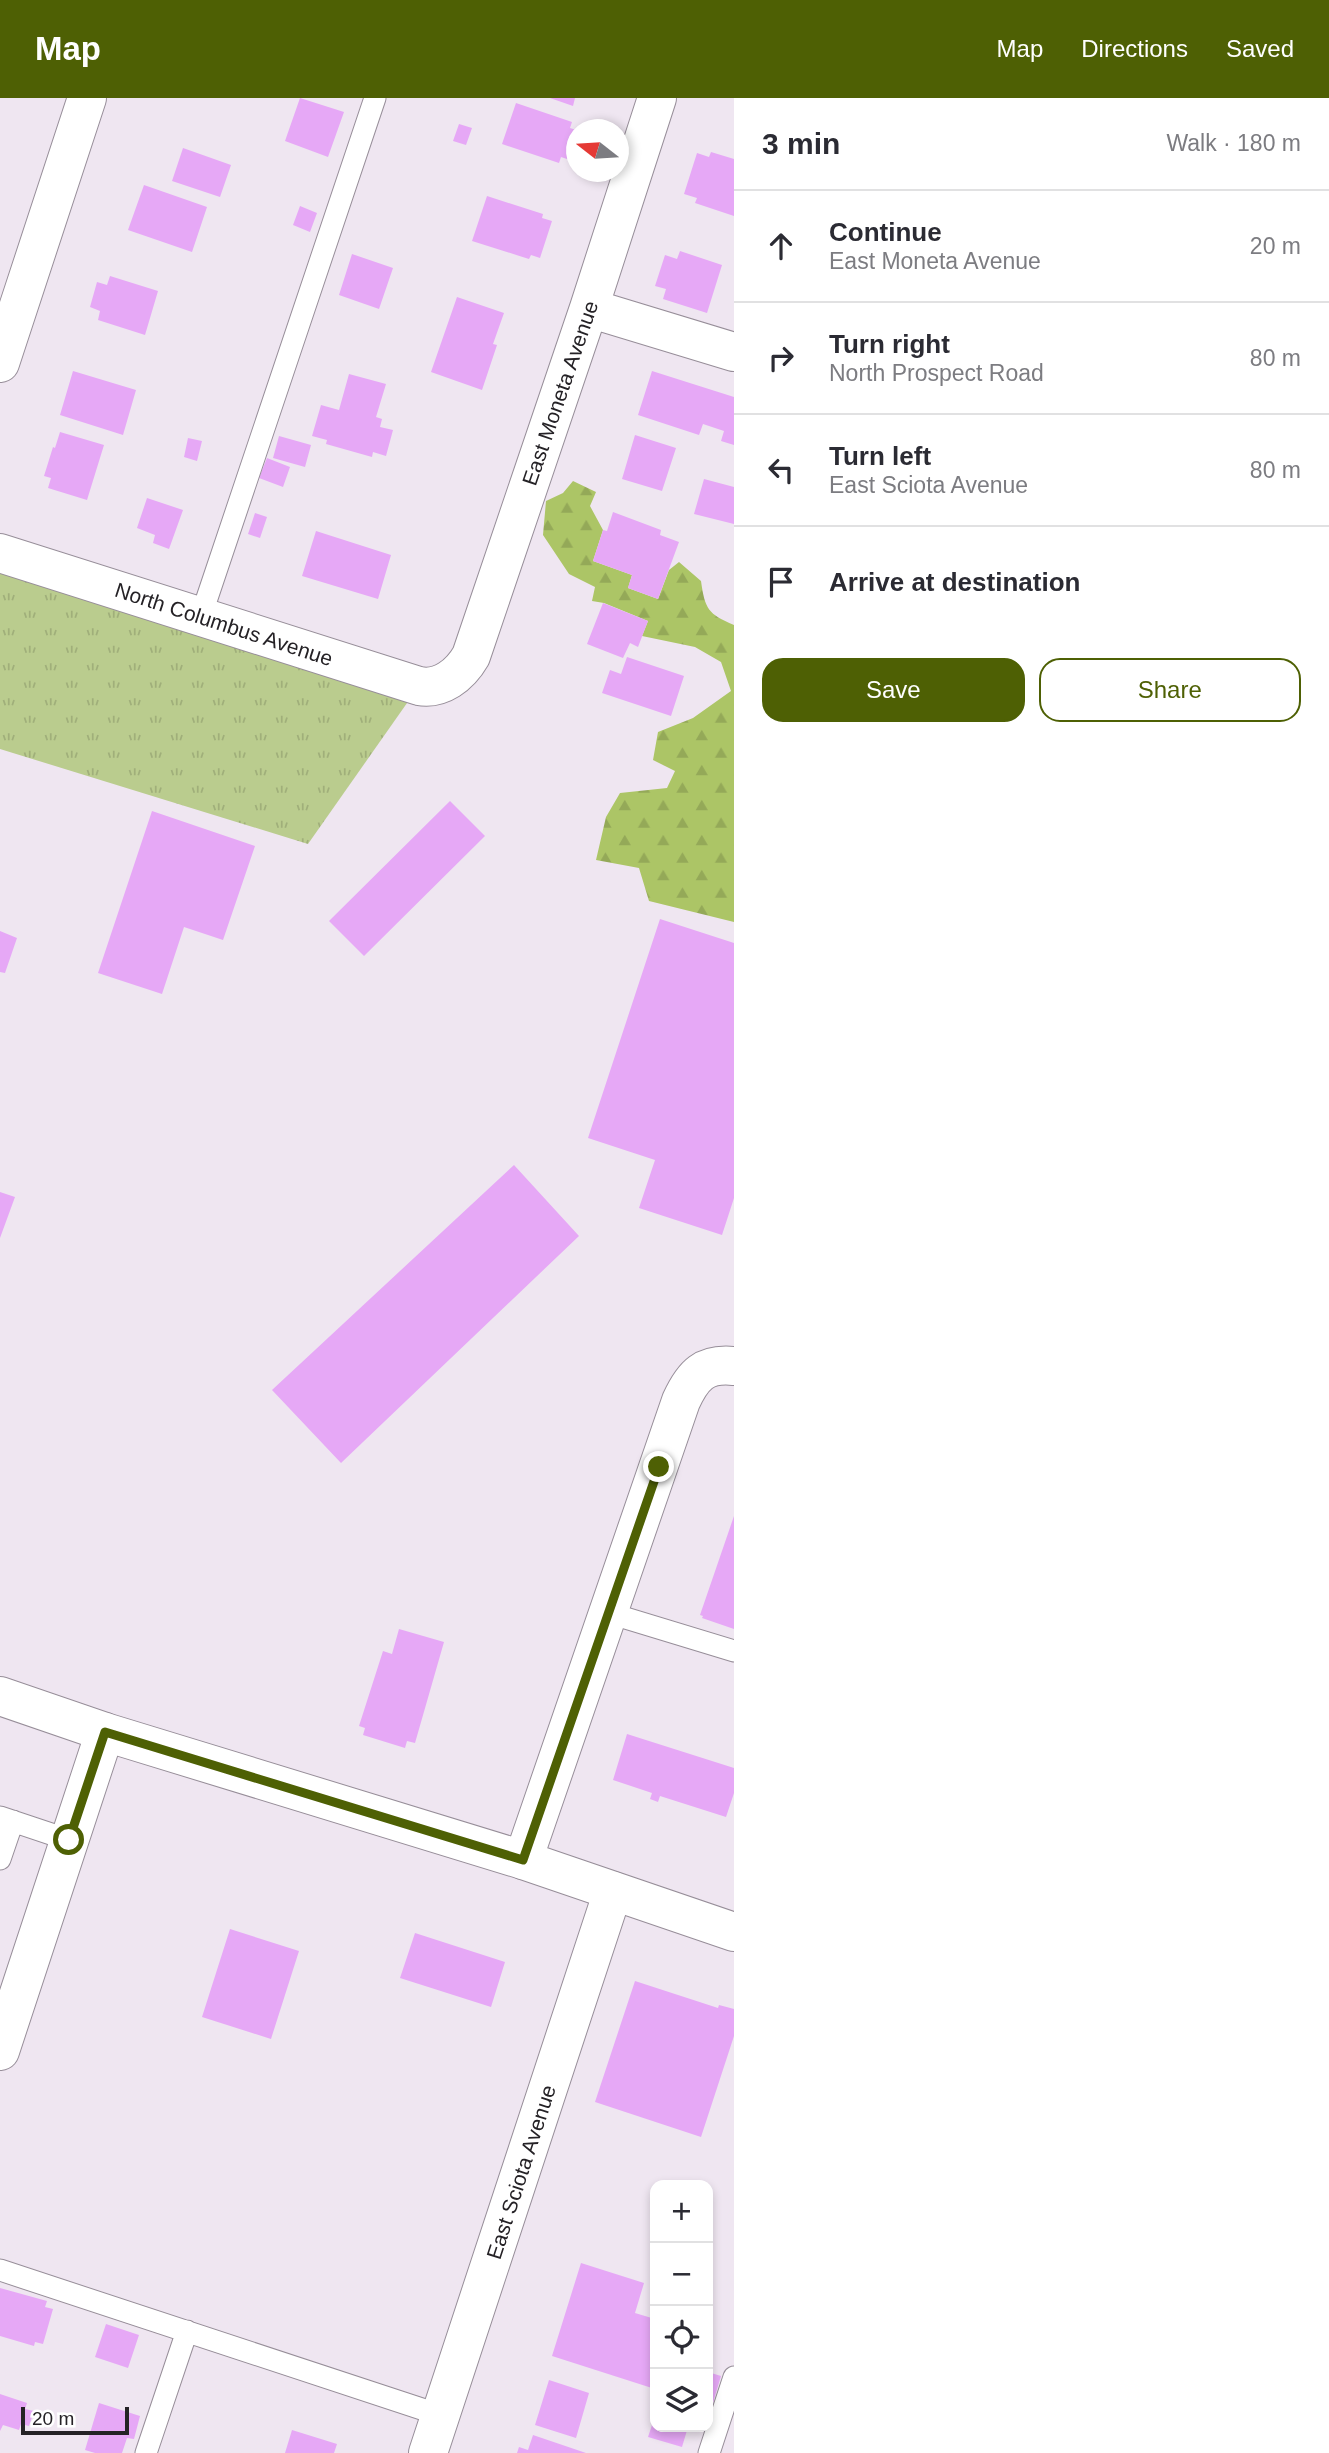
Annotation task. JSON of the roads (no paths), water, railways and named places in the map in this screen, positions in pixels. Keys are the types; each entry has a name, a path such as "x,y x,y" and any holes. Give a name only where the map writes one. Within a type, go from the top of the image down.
{"street":[{"path":"0,363 87,98"},
{"name":"East Moneta Avenue","path":"449,680 461,671 471,656 657,98"},
{"path":"589,308 734,352"},
{"name":"North Columbus Avenue","path":"0,553 419,686 427,687 449,680"},
{"path":"523,1860 681,1401 692,1380 721,1367"},
{"path":"0,1696 105,1732 523,1860 734,1932"},
{"path":"0,2051 105,1732"},
{"name":"East Sciota Avenue","path":"428,2453 613,1891"}],"lane":[{"path":"201,616 375,98"},
{"path":"609,1613 734,1651"},
{"path":"0,1859 6,1819 69,1840"},
{"path":"0,2270 440,2415"},
{"path":"146,2453 187,2331"},
{"path":"709,2453 734,2376"}]}
